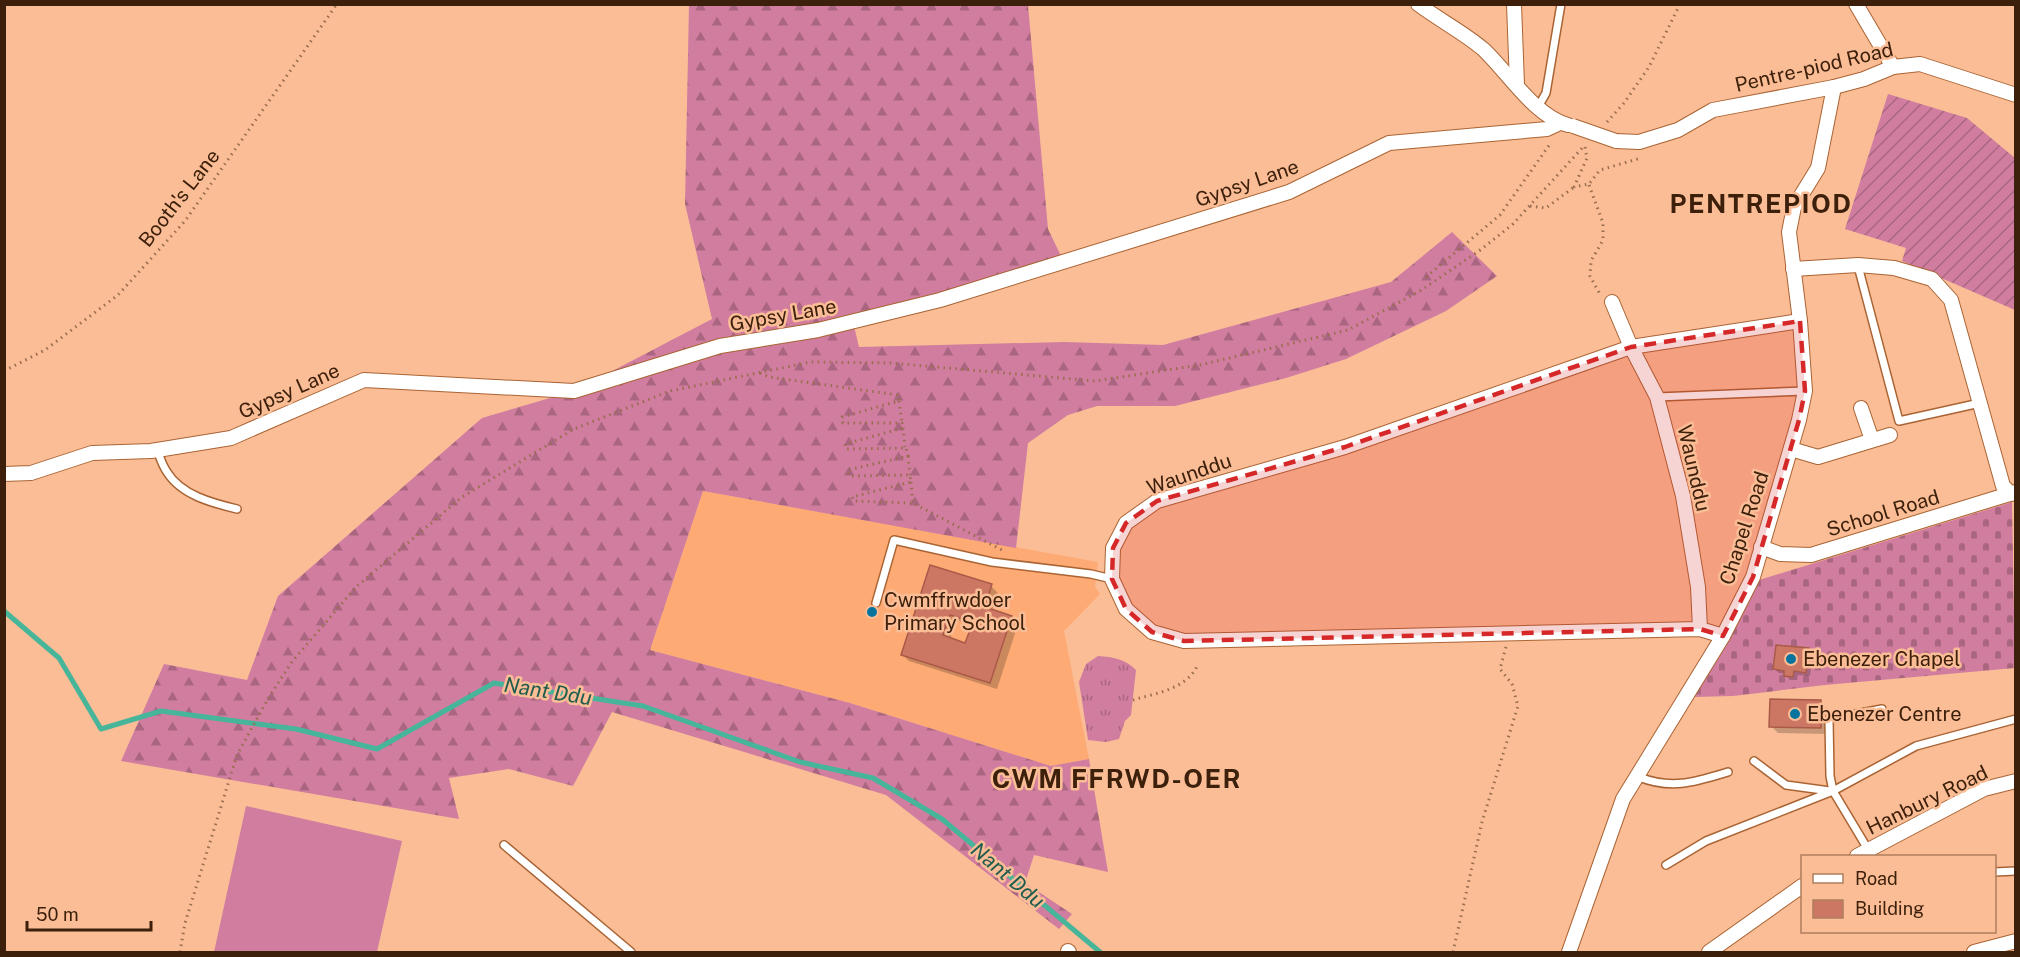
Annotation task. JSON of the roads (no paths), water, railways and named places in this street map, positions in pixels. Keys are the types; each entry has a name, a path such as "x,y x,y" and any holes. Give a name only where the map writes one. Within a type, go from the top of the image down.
{"street":[{"name":"Pentre-piod Road","path":"1418,4 1482,49 1538,107 1561,125 1616,141 1639,142 1678,130 1713,110 1834,87 1864,79 1893,67 1920,64 2016,95"},
{"path":"1514,4 1517,85"},
{"path":"1856,4 1893,67"},
{"name":"Chapel Road","path":"1569,952 1623,800 1723,636 1753,577 1791,449 1805,391 1800,321 1789,232 1794,207 1818,168 1834,87"},
{"name":"Gypsy Lane","path":"4,474 32,473 92,453 157,450 231,438 364,380 574,391 720,346 818,330 940,300 1289,192 1389,143 1547,129 1561,125"},
{"path":"1793,269 1858,265 1894,268 1932,279 1951,300 2003,486 2014,495"},
{"path":"1612,302 1631,347 1800,321"},
{"name":"Waunddu","path":"1700,629 1698,587 1683,496 1657,397 1631,347 1345,447 1157,501 1126,523 1113,548 1112,579 1126,609 1152,632 1184,641 1700,629 1723,636"},
{"path":"1861,408 1872,441"},
{"path":"1791,449 1818,457 1890,435"},
{"name":"School Road","path":"1761,547 1780,554 1811,555 2014,495"},
{"name":"Hanbury Road","path":"1866,854 1984,789 2016,781"},
{"path":"1709,952 1801,887"},
{"path":"1974,952 2016,941"}],"lane":[{"path":"1538,107 1545,93 1561,4"},
{"path":"1858,265 1899,421 1980,403"},
{"path":"1657,397 1805,391"},
{"path":"157,450 166,472 187,491 200,498 237,509"},
{"path":"876,603 894,540 992,562 1090,574 1112,579"},
{"path":"1866,854 1833,791 1830,776 1828,719 1882,709"},
{"path":"1666,865 1706,841 1833,791 1916,746 2016,718"},
{"path":"1754,761 1786,785 1833,791"},
{"path":"1639,777 1663,785 1678,785 1728,772"},
{"path":"504,845 631,952"},
{"path":"1996,872 2016,871"}],"waterway":[{"name":"Nant Ddu","path":"4,611 59,658 101,729 161,711 296,729 377,749 494,683 643,706 800,762 873,778 942,819 1100,952"}],"place":[{"name":"Cwmffrwdoer Primary School","path":"872,612"},
{"name":"Ebenezer Chapel","path":"1791,659"},
{"name":"Ebenezer Centre","path":"1795,714"}],"district":[{"name":"PENTREPIOD","path":"1761,203"},
{"name":"CWM FFRWD-OER","path":"1117,778"}]}
